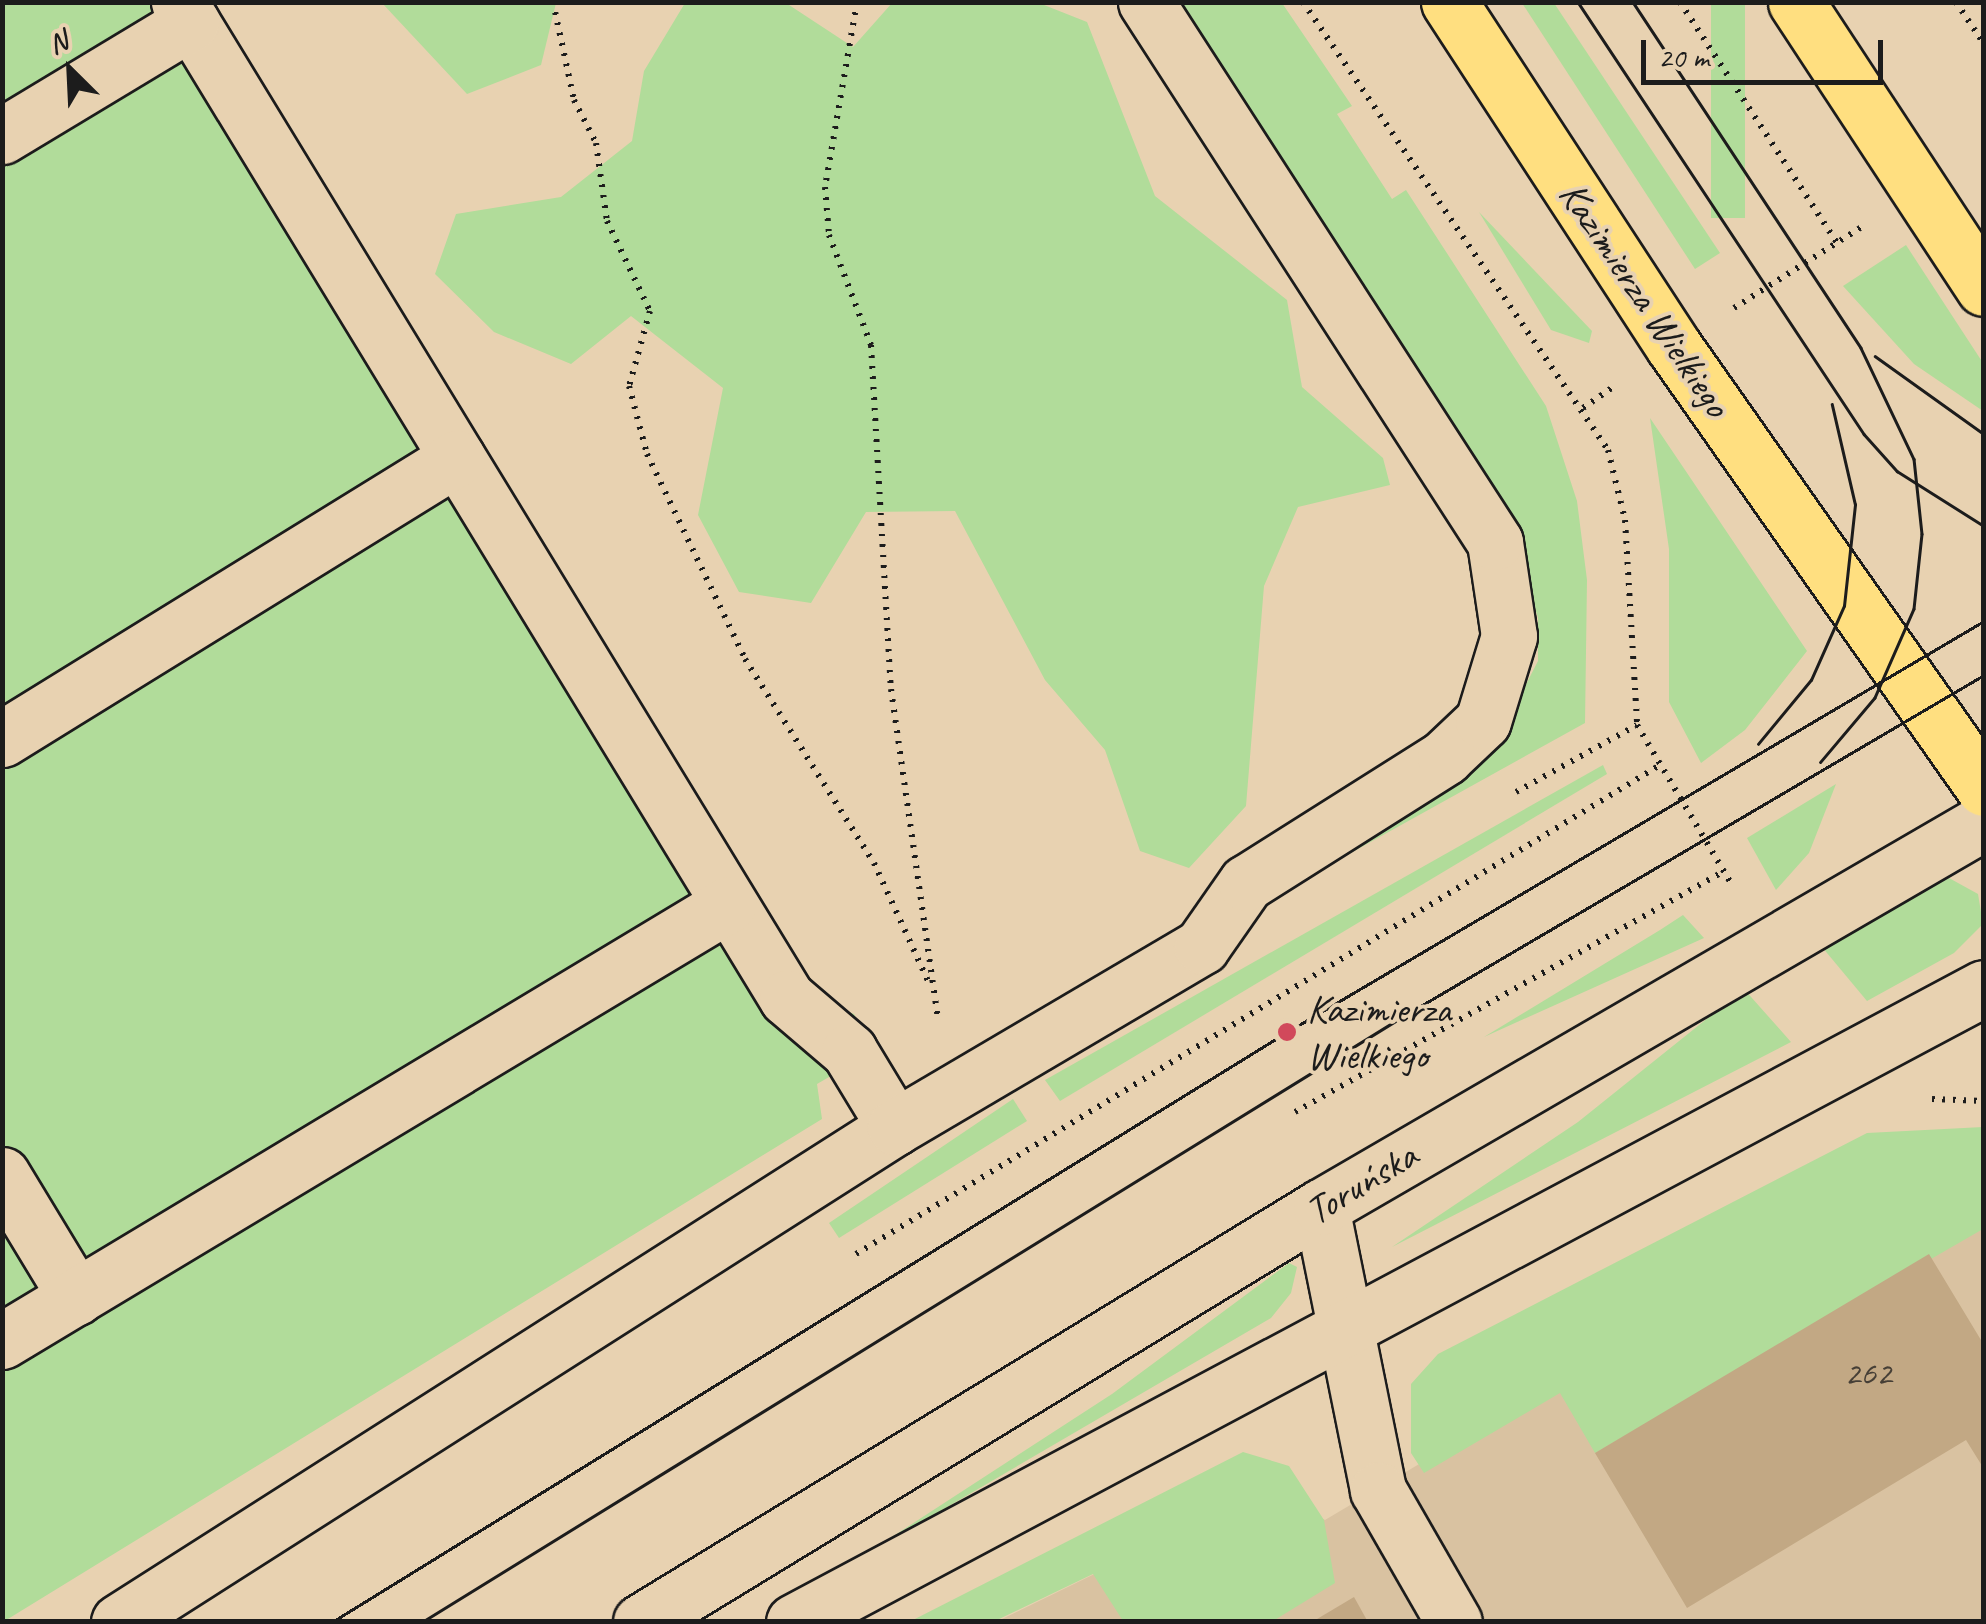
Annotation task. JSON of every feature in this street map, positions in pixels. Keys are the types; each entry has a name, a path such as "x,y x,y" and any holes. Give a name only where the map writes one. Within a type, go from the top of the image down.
{"main road":[{"name":"Kazimierza Wielkiego","path":"1449,2 1674,346 1984,788"},
{"path":"1796,2 1984,288"}],"street":[{"path":"119,1622 895,1127 1202,946 1246,883 1445,757 1484,721 1502,678 1508,597 1495,542 1146,2"},
{"path":"2,136 185,12 798,1015 849,1050 895,1127"},
{"path":"2,738 457,458"},
{"name":"Toruńska","path":"641,1622 743,1552 1322,1207 1984,822"},
{"path":"2,1341 728,904"},
{"path":"794,1622 1339,1326 1984,988"},
{"path":"2,1175 76,1297"},
{"path":"1322,1207 1339,1326 1378,1490 1454,1622"},
{"path":"743,1552 778,1622"}],"path":[{"path":"553,2 574,100 596,142 612,238 650,311 629,386 647,454 746,659 896,904 935,999"},
{"path":"857,2 826,187 829,235 871,345 891,689 949,1094"},
{"path":"1303,2 1608,450 1625,520 1629,687 1660,765 1714,857"},
{"path":"1680,2 1838,242"},
{"path":"1956,2 1984,44"},
{"path":"1748,299 1868,223"},
{"path":"1582,408 1624,380"},
{"path":"856,1254 1660,765"},
{"path":"1295,1112 1722,872"}],"shaded area":[{"path":"1956,1145 1983,1149 1983,1621 996,1622 1238,1504 1293,1502 1325,1520"}],"green space":[{"path":"3,3 213,3 825,1003 854,1014 874,1051 817,1084 822,1119 3,1622"},
{"path":"382,3 556,3 541,65 467,94"},
{"path":"685,3 786,3 853,47 892,3 1039,3 1087,22 1155,196 1287,300 1302,387 1383,458 1390,485 1298,507 1264,586 1246,806 1189,868 1140,851 1105,750 1045,680 955,511 866,512 811,603 739,592 698,515 723,388 631,316 571,364 494,332 435,274 456,214 561,197 632,141 644,71"},
{"path":"1177,3 1282,3 1352,106 1337,114 1392,199 1406,190 1546,406 1577,501 1587,580 1585,723 1248,910 1498,739 1538,661 1538,618 1507,517"},
{"path":"1522,3 1554,3 1720,253 1695,269"},
{"path":"1711,3 1745,3 1745,218 1711,218"},
{"path":"1479,212 1592,331 1589,343 1551,330"},
{"path":"1906,245 1983,363 1983,411 1914,364 1843,286"},
{"path":"1650,418 1807,651 1745,730 1701,763 1669,702 1669,549"},
{"path":"1603,765 1607,774 1060,1101 1045,1080"},
{"path":"1836,784 1809,853 1776,890 1747,838"},
{"path":"1949,878 1978,894 1983,924 1954,953 1867,1001 1817,941"},
{"path":"1683,915 1704,938 1484,1037 1660,930"},
{"path":"1744,989 1791,1042 1392,1247 1578,1122"},
{"path":"1013,1099 1027,1121 839,1238 829,1223"},
{"path":"1983,1127 1983,1229 1595,1453 1560,1393 1424,1473 1411,1453 1411,1384 1438,1354 1867,1133"},
{"path":"1289,1263 1297,1267 1291,1293 1271,1318 858,1559 1112,1394"},
{"path":"1243,1452 1289,1466 1324,1520 1335,1583 1273,1621 1123,1621 1093,1574 995,1621 911,1621"}],"building":[{"path":"1929,1254 1984,1345 1984,1469 1966,1440 1687,1608 1595,1453"},
{"path":"1354,1597 1368,1622 1312,1622"}],"tram line":[{"path":"1578,2 1864,434 1897,471 1984,526"},
{"path":"1633,2 1861,348 1914,459 1922,534 1914,609 1875,698 1821,762"},
{"path":"1875,356 1984,434"},
{"path":"1758,744 1811,680 1844,606 1855,505 1832,405"},
{"path":"332,1622 1287,1032 1984,621"},
{"path":"422,1622 1407,1014 1984,675"}],"place":[{"name":"Kazimierza Wielkiego","path":"1287,1032"}]}
